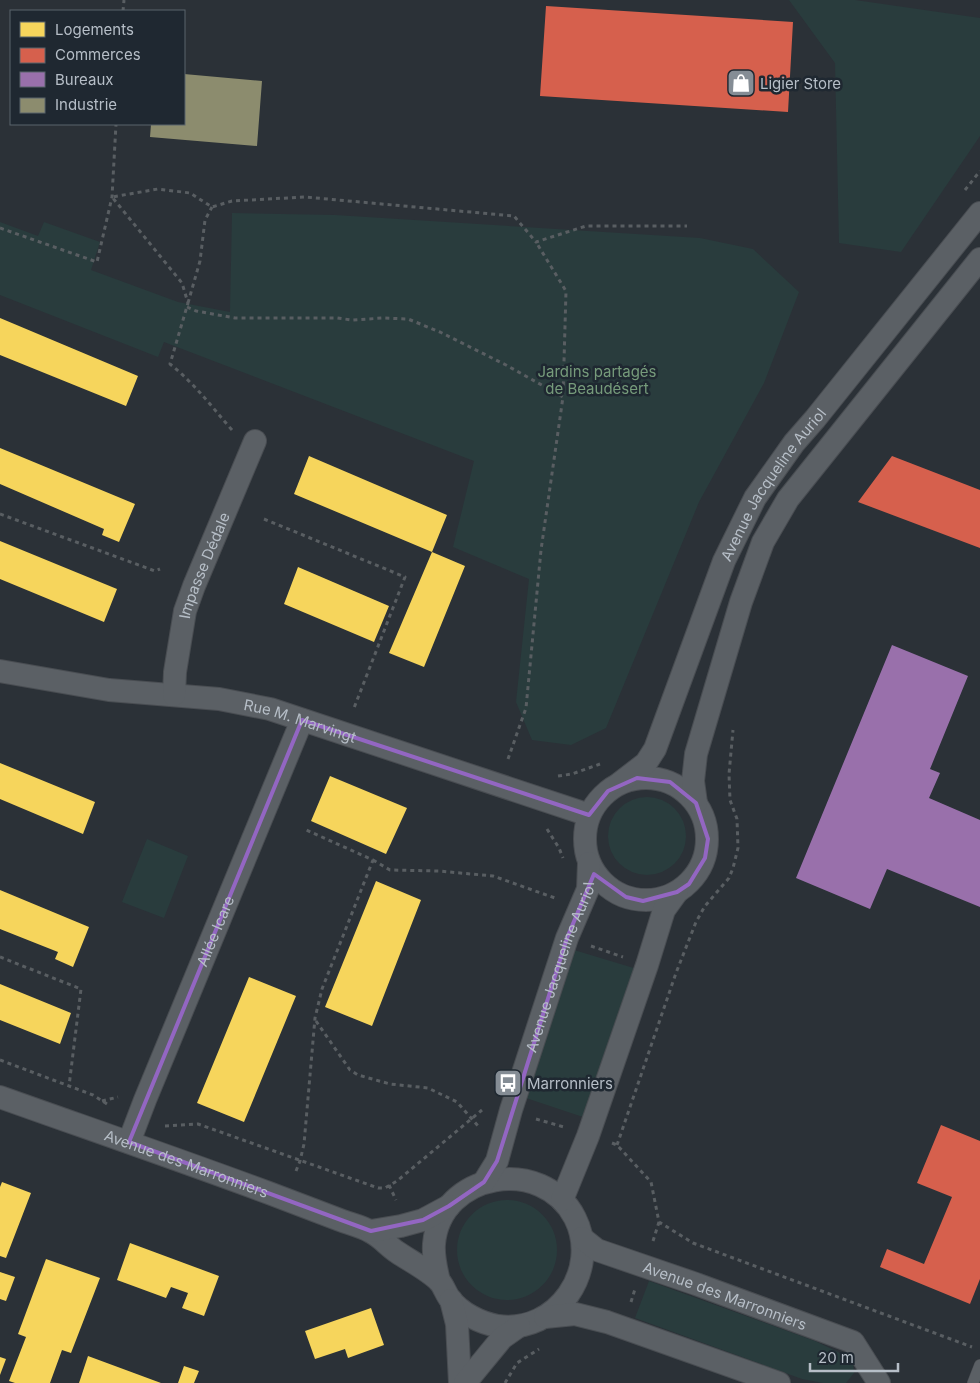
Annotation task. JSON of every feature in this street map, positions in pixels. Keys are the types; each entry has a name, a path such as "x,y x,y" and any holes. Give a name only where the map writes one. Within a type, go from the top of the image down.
{"street":[{"name":"Avenue Jacqueline Auriol","path":"620,783 646,763 655,749 724,561 755,498 794,443 980,213"},
{"name":"Avenue Jacqueline Auriol","path":"696,803 693,781 696,754 741,602 763,542 788,499 980,259"},
{"name":"Impasse Dédale","path":"174,695 175,672 185,611 255,441"},
{"name":"Rue M. Marvingt","path":"0,671 109,690 219,699 270,709 589,814"},
{"name":"Allée Icare","path":"129,1142 302,720"},
{"path":"637,778 654,778 670,782 684,791 696,803 705,820 708,839 705,858 699,872 689,884 677,892 660,899 643,901 626,897 611,890 598,878 589,863 585,847 585,830 589,814 597,801 608,791 620,783 637,778"},
{"name":"Avenue Jacqueline Auriol","path":"484,1182 497,1161 504,1131 567,938 588,889 589,863"},
{"path":"562,1200 584,1149 648,965 664,910 677,892"},
{"name":"Avenue des Marronniers","path":"0,1097 129,1142 370,1231 445,1290"},
{"path":"460,1383 458,1331 434,1262 434,1242 439,1223 449,1206 471,1188 484,1182 505,1178 526,1180 545,1188 562,1200 575,1218 582,1238 583,1257 579,1275 572,1292 560,1306 545,1317"},
{"name":"Avenue des Marronniers","path":"370,1231 401,1226 422,1220 449,1206"},
{"name":"Avenue des Marronniers","path":"582,1238 597,1250 853,1342 878,1383"},
{"path":"445,1290 464,1312 481,1322 500,1326 518,1326 545,1317 575,1314 606,1322 779,1383"},
{"path":"465,1383 502,1338 518,1326"}],"lane":[{"path":"973,1383 980,1365"}],"path":[{"path":"0,228 97,262 112,197 116,125"},
{"path":"112,197 158,189 190,193 212,207"},
{"path":"112,197 182,283 187,305 196,311 235,318 408,319 440,332 506,365 563,398"},
{"path":"255,441 232,430 211,403 187,378 170,364 200,261 205,220 212,207 232,201 305,197 514,216 536,242 566,291 563,398 541,550 526,708 508,760"},
{"path":"536,242 586,226 687,226"},
{"path":"0,514 155,571 160,569"},
{"path":"264,519 405,577 354,708"},
{"path":"617,1145 676,973 696,922 705,906 729,878 733,868 738,848 736,819 730,800 729,774 733,728"},
{"path":"304,829 373,860 390,870 439,871 493,876 561,901"},
{"path":"296,1171 304,1144 312,1074 315,1021 322,989 373,860"},
{"path":"567,938 648,965"},
{"path":"0,957 81,989 69,1086"},
{"path":"315,1021 350,1070 358,1075 390,1084 428,1088 457,1102 480,1129"},
{"path":"0,1060 93,1095 111,1107 163,1126 198,1124 365,1185 378,1188 385,1188 396,1181 473,1119 483,1108"},
{"path":"528,1116 572,1130"},
{"path":"608,1142 617,1145 651,1182 659,1222 693,1243 980,1350"}],"highlighted area":[{"path":"302,720 589,815 608,791 637,778 670,782 696,803 708,839 705,858 689,884 677,892 643,901 626,897 594,874 567,938 497,1161 484,1182 449,1206 423,1220 371,1231 129,1142"}],"green space":[{"path":"789,0 855,0 980,18 980,136 901,252 839,243 835,63"},
{"name":"Jardins partagés de Beaudésert","path":"232,213 335,215 700,238 753,249 799,292 764,383 699,502 606,728 571,745 532,740 516,702 529,579 453,547 474,461 164,342 158,357 0,295 0,222 38,236 44,222 100,242 91,270 178,302 230,312"},
{"path":"647,797 662,800 675,808 683,821 686,836 683,851 675,864 662,872 647,875 632,872 619,864 611,851 608,836 611,821 619,808 632,800"},
{"path":"147,839 188,856 164,918 122,902"},
{"path":"574,950 637,969 586,1118 526,1098"},
{"path":"507,1200 526,1204 542,1215 553,1231 557,1250 553,1269 542,1285 526,1296 507,1300 488,1296 472,1285 461,1269 457,1250 461,1231 472,1215 488,1204"},
{"path":"649,1281 815,1341 853,1362 854,1373 846,1383 823,1383 802,1379 635,1318"}],"building: Logements":[{"path":"0,318 138,376 126,406 0,355"},
{"path":"0,448 135,504 119,542 102,535 104,529 0,484"},
{"path":"309,456 447,515 432,552 294,494"},
{"path":"0,541 117,589 104,622 0,579"},
{"path":"432,552 465,566 424,667 389,653"},
{"path":"298,567 389,606 374,642 284,604"},
{"path":"0,763 95,802 83,834 0,799"},
{"path":"330,776 407,808 386,854 311,821"},
{"path":"376,881 421,900 372,1026 325,1007"},
{"path":"0,890 89,927 73,967 55,959 58,952 0,929"},
{"path":"249,977 296,996 244,1122 197,1103"},
{"path":"0,984 71,1013 60,1044 0,1020"},
{"path":"2,1182 31,1193 6,1258 0,1256 0,1187"},
{"path":"130,1243 219,1276 204,1316 182,1308 188,1293 171,1287 166,1298 117,1280"},
{"path":"46,1259 100,1278 71,1353 62,1350 50,1383 15,1383 9,1381 26,1337 18,1334"},
{"path":"0,1272 15,1277 6,1301 0,1299"},
{"path":"371,1308 384,1345 348,1358 345,1349 315,1359 305,1331"},
{"path":"88,1356 161,1383 79,1383"},
{"path":"0,1357 6,1359 0,1375"},
{"path":"184,1366 199,1371 194,1383 178,1383"}],"building: Commerces":[{"path":"546,6 793,22 788,112 540,96"},
{"path":"892,456 980,490 980,548 858,502"},
{"path":"941,1125 980,1141 980,1279 970,1304 880,1267 887,1249 924,1264 952,1197 917,1183"}],"building: Bureaux":[{"path":"892,645 968,676 930,769 940,773 929,798 980,820 980,907 887,869 870,909 796,878"}],"building: Industrie":[{"path":"185,74 262,81 257,146 150,137 151,125 185,125"}],"place":[{"name":"Ligier Store","path":"741,83"},
{"name":"Marronniers","path":"508,1083"}]}
